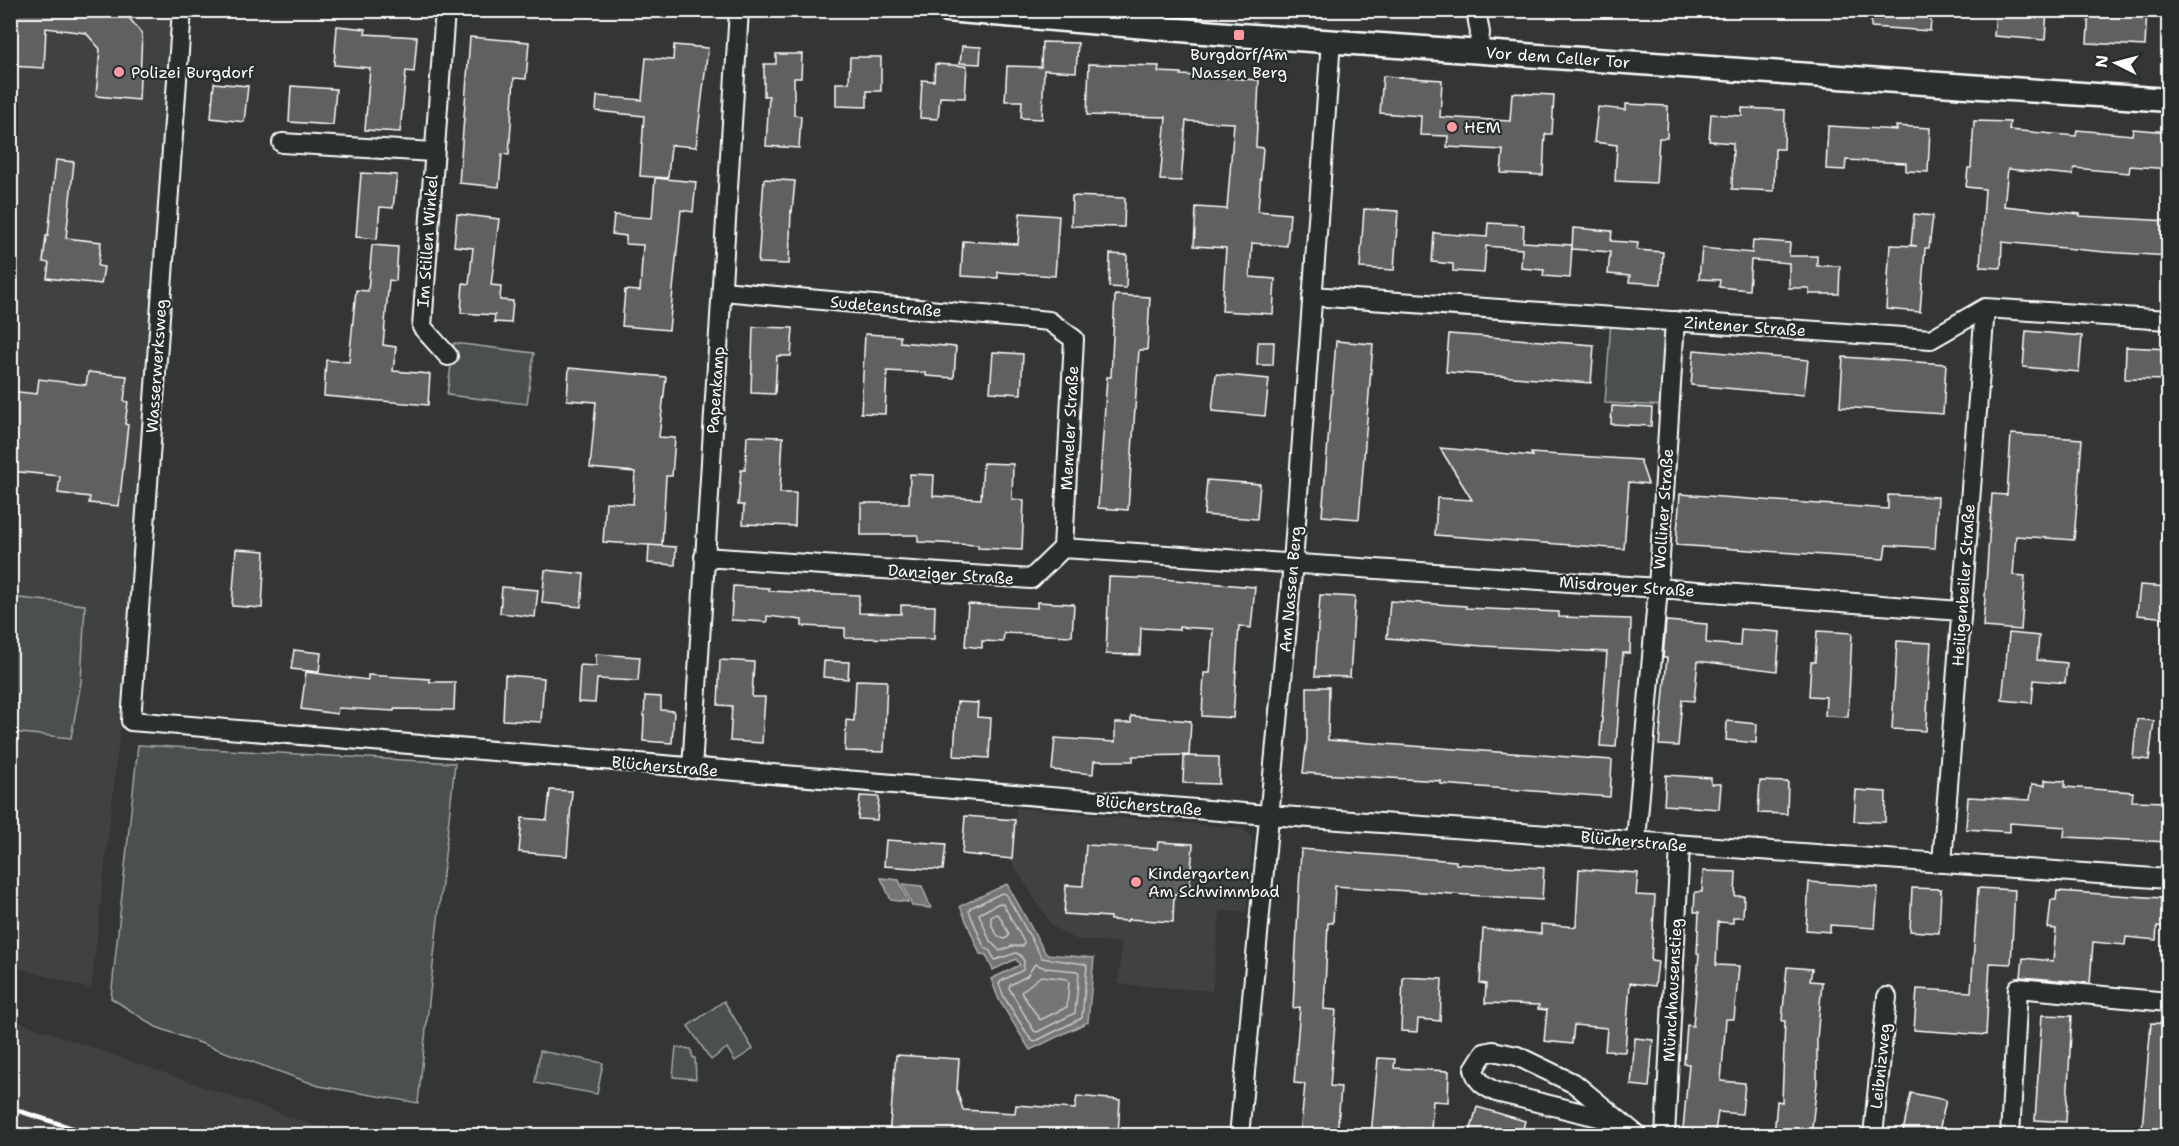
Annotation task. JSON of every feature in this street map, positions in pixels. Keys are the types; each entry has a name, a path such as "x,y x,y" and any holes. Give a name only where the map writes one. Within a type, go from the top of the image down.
{"street":[{"name":"Wasserwerksweg","path":"131,721 182,10"},
{"name":"Im Stillen Winkel","path":"445,10 422,327 448,356"},
{"name":"Papenkamp","path":"692,769 739,10"},
{"name":"Vor dem Celler Tor","path":"947,10 1331,41 2169,100"},
{"path":"1476,10 1480,33 1478,51"},
{"name":"Am Nassen Berg","path":"1239,1136 1293,563 1331,41"},
{"name":"Im Stillen Winkel","path":"282,143 433,152"},
{"name":"Sudetenstraße","path":"723,291 1049,321"},
{"name":"Zintener Straße","path":"1312,296 1930,339 1984,308"},
{"path":"1984,308 2169,320"},
{"name":"Heiligenbeiler Straße","path":"1942,863 1984,308"},
{"name":"Memeler Straße","path":"1049,321 1074,339 1063,548"},
{"name":"Wolliner Straße","path":"1636,840 1658,588 1675,321"},
{"path":"1063,548 1293,563"},
{"name":"Danziger Straße","path":"704,557 1031,579 1063,548"},
{"name":"Misdroyer Straße","path":"1293,563 1960,611"},
{"name":"Blücherstraße","path":"131,721 1268,815 2169,879"},
{"name":"Münchhausenstieg","path":"1665,1136 1680,845"},
{"path":"2010,1136 2018,988 2169,1002"},
{"name":"Leibnizweg","path":"1873,1136 1887,997"},
{"path":"1619,1122 1496,1092 1484,1087 1476,1078 1474,1069 1484,1053 1493,1051 1517,1056 1575,1084 1638,1136"}],"shaded area":[{"path":"10,11 174,11 121,722 91,989 11,966"},
{"path":"1611,321 1672,325 1667,406 1605,403"},
{"path":"454,343 534,353 527,404 447,395"},
{"path":"10,597 85,605 81,682 71,738 11,732"},
{"path":"138,745 455,763 418,1103 319,1086 156,1027 111,998"},
{"name":"Kindergarten Am Schwimmbad","path":"1016,808 1242,828 1253,839 1246,912 1220,911 1212,991 1118,984 1122,943 1075,939 1052,926 1012,863"},
{"path":"724,1001 753,1049 735,1061 727,1048 711,1060 688,1026"},
{"path":"11,1019 313,1125 380,1135 11,1135"},
{"path":"676,1047 691,1049 693,1058 695,1058 696,1079 673,1077"},
{"path":"540,1051 603,1063 597,1094 535,1083"}],"water":[{"path":"881,878 899,880 908,902 891,900"},
{"path":"903,884 922,886 931,908 912,906"},
{"path":"1007,884 1046,954 1094,958 1088,1022 1030,1050 999,1000 991,979 1020,965 1016,959 993,970 986,955 980,954 960,906"}],"building":[{"name":"Polizei Burgdorf","path":"10,10 123,10 142,34 139,100 96,96 100,49 86,33 46,28 44,68 10,66"},
{"path":"1872,10 1932,10 1930,31 1871,27"},
{"path":"1996,10 2047,10 2045,40 1994,36"},
{"path":"2089,10 2147,10 2145,46 2087,43"},
{"path":"337,26 366,29 365,34 417,37 414,72 406,71 400,132 365,130 370,68 334,65"},
{"path":"470,37 529,42 526,79 514,78 509,155 502,154 499,187 459,183"},
{"path":"1042,42 1078,43 1076,72 1044,70 1042,119 1021,118 1022,101 1005,101 1007,66 1041,67"},
{"path":"674,45 708,48 696,147 671,145 668,178 640,176 644,116 596,111 597,96 642,100 646,58 673,60"},
{"path":"962,46 981,47 980,64 960,63"},
{"path":"776,54 802,54 801,78 794,78 794,115 801,116 799,148 766,146 769,96 764,96 764,64 776,64"},
{"path":"850,57 881,57 881,91 867,91 867,107 836,106 836,83 849,83"},
{"path":"935,64 967,66 965,98 940,97 938,119 920,118 922,80 934,81"},
{"path":"1089,64 1159,66 1158,72 1259,80 1256,147 1263,148 1258,211 1290,214 1287,246 1252,243 1250,277 1275,279 1273,314 1222,311 1226,248 1194,246 1196,207 1227,209 1234,123 1186,121 1181,181 1160,180 1166,117 1087,115"},
{"path":"1383,76 1442,80 1440,117 1510,121 1512,93 1554,95 1552,134 1545,134 1543,175 1501,173 1503,150 1447,147 1448,136 1420,135 1421,116 1380,113"},
{"path":"214,83 248,86 244,122 211,118"},
{"path":"291,86 336,89 333,125 289,122"},
{"path":"1626,104 1668,106 1667,138 1659,138 1656,183 1615,181 1617,145 1594,142 1598,107 1626,110"},
{"path":"1742,108 1785,110 1784,149 1775,149 1774,191 1732,189 1733,143 1709,141 1711,114 1742,116"},
{"path":"1974,121 2010,122 2009,130 2076,136 2077,130 2132,135 2133,129 2169,132 2169,169 2130,166 2129,173 2074,168 2073,175 2008,169 2004,206 2080,214 2080,216 2169,221 2169,256 2002,242 2001,268 1980,267 1985,189 1966,187 1968,168 1971,168"},
{"path":"1828,126 1897,130 1896,126 1930,128 1928,172 1906,171 1906,163 1846,160 1845,170 1826,169"},
{"path":"56,160 74,162 66,238 101,242 98,266 104,267 101,284 47,278 49,263 43,262"},
{"path":"361,173 397,175 393,208 380,207 377,239 356,237"},
{"path":"655,178 696,182 693,212 681,210 669,330 622,326 625,290 640,291 643,245 626,244 626,236 612,234 614,215 652,218"},
{"path":"764,179 795,181 791,211 789,264 758,263"},
{"path":"1072,196 1125,198 1124,227 1071,226"},
{"path":"1364,209 1398,211 1394,270 1360,268"},
{"path":"1020,213 1059,216 1055,276 998,272 998,278 961,276 963,241 1018,244"},
{"path":"457,214 499,219 491,285 501,286 500,300 513,301 511,323 494,322 495,315 461,313 463,283 469,284 473,248 454,246"},
{"path":"1914,214 1933,216 1929,248 1925,248 1920,312 1886,309 1890,245 1917,246 1911,245"},
{"path":"1488,223 1524,225 1523,242 1572,245 1570,278 1543,276 1544,270 1521,268 1522,249 1486,246 1484,273 1453,271 1453,264 1432,262 1434,233 1487,237"},
{"path":"1573,228 1612,231 1611,241 1638,243 1637,250 1663,252 1661,284 1629,282 1630,276 1608,274 1610,252 1572,249"},
{"path":"1753,240 1790,243 1789,256 1817,256 1817,266 1840,266 1839,294 1809,294 1809,288 1789,288 1789,263 1751,260 1749,290 1719,287 1720,280 1699,279 1702,248 1752,253"},
{"path":"372,245 398,247 396,281 389,280 383,345 396,347 393,371 430,374 428,405 324,396 326,360 349,362 356,290 368,291"},
{"path":"1110,254 1127,255 1126,288 1109,287"},
{"path":"1115,295 1150,297 1147,350 1139,350 1128,510 1098,508 1107,377 1111,377"},
{"path":"753,327 793,328 791,356 777,356 775,394 751,393"},
{"path":"2026,331 2082,336 2079,372 2023,367"},
{"path":"865,334 900,336 900,342 956,347 954,378 926,376 926,373 887,371 885,414 861,413"},
{"path":"1449,334 1594,345 1591,383 1446,372"},
{"path":"1336,341 1373,344 1359,519 1322,516"},
{"path":"1258,342 1274,342 1273,365 1257,365"},
{"path":"2126,347 2169,349 2169,380 2125,379"},
{"path":"1694,350 1808,360 1804,395 1691,385"},
{"path":"993,352 1023,354 1021,394 990,392"},
{"path":"1843,357 1946,364 1943,414 1840,407"},
{"path":"569,368 666,377 659,437 675,438 672,476 666,476 662,546 603,542 606,502 633,504 635,472 590,468 596,402 567,400"},
{"path":"88,372 127,376 124,401 128,402 125,424 128,425 119,506 89,503 90,497 58,493 60,476 10,471 10,391 37,394 39,379 86,385"},
{"path":"1216,374 1269,379 1265,416 1212,411"},
{"path":"1612,406 1652,408 1651,426 1611,424"},
{"path":"2011,434 2082,439 2074,540 2016,536 2013,575 2025,576 2021,630 1983,627 1992,494 2007,495"},
{"path":"747,436 783,437 780,493 796,493 795,526 743,524 744,505 738,505 741,470 745,470"},
{"path":"1440,448 1533,456 1531,453 1640,460 1648,484 1629,482 1624,549 1435,535 1437,498 1472,500"},
{"path":"983,463 1013,464 1012,499 1024,500 1022,550 918,542 918,535 861,535 861,503 909,503 910,474 934,475 933,496 981,499"},
{"path":"1207,480 1260,484 1257,519 1204,515"},
{"path":"1680,494 1888,509 1888,495 1938,497 1935,548 1886,545 1884,559 1676,545"},
{"path":"649,545 676,547 675,565 648,563"},
{"path":"236,549 265,551 262,608 232,606"},
{"path":"545,570 584,574 581,607 542,603"},
{"path":"1109,577 1255,587 1251,628 1239,626 1233,718 1202,716 1204,673 1210,673 1213,629 1141,628 1140,655 1106,654"},
{"path":"2140,585 2169,587 2169,618 2137,615"},
{"path":"733,586 769,588 769,591 859,595 859,613 901,614 901,605 935,606 934,639 845,638 845,628 802,626 802,620 767,616 767,622 731,620"},
{"path":"502,587 538,590 535,617 500,613"},
{"path":"1320,595 1355,597 1350,677 1315,676"},
{"path":"1390,601 1466,606 1466,608 1559,612 1559,617 1631,619 1630,653 1623,653 1616,747 1600,746 1607,652 1482,646 1387,638"},
{"path":"1037,602 1074,604 1072,636 1004,633 1003,642 982,641 982,648 965,646 968,604 1037,608"},
{"path":"1666,621 1707,624 1706,643 1740,646 1741,629 1780,632 1777,671 1698,661 1694,701 1682,700 1678,746 1659,745 1667,658 1663,658"},
{"path":"1817,631 1852,633 1848,717 1825,716 1826,697 1809,696 1811,662 1815,662"},
{"path":"2009,633 2039,636 2037,660 2067,663 2065,683 2034,680 2032,703 2002,700"},
{"path":"1897,641 1931,643 1926,731 1892,729"},
{"path":"294,650 321,653 319,672 291,669"},
{"path":"596,654 640,657 638,681 597,679 595,703 578,702 580,665 596,666"},
{"path":"720,660 754,662 752,697 765,697 762,743 730,741 732,706 718,705"},
{"path":"824,661 849,662 848,679 823,677"},
{"path":"306,672 368,680 368,675 430,679 430,682 455,682 454,710 394,709 394,711 338,708 337,714 301,709"},
{"path":"505,675 544,678 541,722 503,720"},
{"path":"856,680 887,681 884,752 845,751 846,720 854,721"},
{"path":"1307,687 1329,687 1328,740 1612,760 1610,797 1441,784 1441,781 1303,773 1307,739"},
{"path":"645,696 661,697 661,710 674,711 672,743 643,741"},
{"path":"957,702 978,703 977,717 991,718 989,758 954,756"},
{"path":"1131,716 1191,721 1189,755 1133,756 1133,761 1094,761 1093,774 1052,770 1055,738 1115,742 1115,723 1131,723"},
{"path":"2137,719 2154,721 2149,760 2133,758"},
{"path":"1727,721 1757,724 1756,743 1726,740"},
{"path":"1184,756 1219,757 1219,784 1183,783"},
{"path":"1666,775 1711,778 1711,784 1721,784 1719,809 1664,805"},
{"path":"2045,780 2065,781 2065,787 2133,792 2132,801 2169,802 2169,842 2064,837 2065,827 2010,823 2010,832 1966,829 1968,797 2030,800 2032,784 2045,785"},
{"path":"1760,781 1788,782 1787,814 1758,813"},
{"path":"550,790 572,791 567,856 519,852 522,818 547,820"},
{"path":"1856,790 1886,792 1885,822 1854,821"},
{"path":"860,796 879,797 877,820 858,819"},
{"path":"965,816 1015,820 1012,859 962,854"},
{"path":"886,840 946,844 943,870 884,866"},
{"name":"Kindergarten Am Schwimmbad","path":"1158,842 1193,844 1189,895 1174,894 1173,922 1110,920 1110,917 1064,914 1066,885 1083,886 1086,845 1157,849"},
{"path":"1301,849 1456,861 1456,864 1544,868 1542,900 1335,886 1333,923 1328,923 1324,1009 1336,1010 1330,1086 1341,1087 1337,1136 1300,1136 1305,1084 1294,1083 1300,1007 1293,1008"},
{"path":"1579,869 1638,873 1636,895 1655,896 1651,961 1658,962 1655,986 1630,983 1625,1052 1605,1051 1607,1028 1574,1025 1572,1044 1544,1041 1547,1010 1538,1009 1539,1005 1485,1003 1486,984 1480,983 1483,929 1541,934 1541,924 1576,927"},
{"path":"1703,871 1736,872 1735,896 1744,896 1743,917 1733,917 1733,923 1718,922 1716,965 1739,966 1734,1019 1726,1019 1721,1081 1745,1083 1742,1114 1718,1112 1715,1132 1683,1129 1689,1064 1684,1064 1687,1025 1693,1026 1699,954 1697,953 1699,912 1694,912 1695,892 1702,892"},
{"path":"1809,882 1878,887 1875,928 1830,925 1830,932 1806,930"},
{"path":"1912,888 1941,889 1939,933 1910,931"},
{"path":"1978,888 2015,890 2011,964 1990,963 1986,1035 1914,1030 1917,989 1971,992"},
{"path":"2057,891 2161,898 2161,907 2168,908 2166,927 2157,926 2156,940 2126,937 2125,945 2093,942 2090,983 2021,977 2023,958 2053,961 2056,929 2048,928 2051,900 2056,900"},
{"path":"1787,967 1812,969 1810,981 1822,982 1817,1039 1817,1083 1811,1136 1774,1136 1777,1101 1782,1102 1785,1021 1782,1021"},
{"path":"1403,977 1442,979 1440,1021 1418,1019 1417,1032 1401,1031"},
{"path":"2042,1015 2072,1016 2066,1122 2035,1120"},
{"path":"2151,1023 2169,1024 2169,1132 2142,1129"},
{"path":"1635,1038 1653,1040 1649,1087 1631,1085"},
{"path":"896,1055 959,1059 957,1091 963,1110 1015,1113 1016,1105 1075,1109 1077,1096 1120,1100 1118,1136 889,1136"},
{"path":"1378,1058 1395,1059 1394,1068 1449,1071 1448,1102 1433,1101 1431,1129 1408,1128 1408,1136 1371,1136"},
{"path":"1911,1093 1946,1100 1938,1136 1902,1136"},
{"path":"1477,1107 1525,1121 1521,1136 1469,1136"}],"railway":[{"path":"10,1108 97,1136"},
{"path":"10,1127 37,1136"}],"place":[{"name":"Burgdorf/Am Nassen Berg","path":"1239,35"},
{"name":"Polizei Burgdorf","path":"119,72"},
{"name":"HEM","path":"1452,127"},
{"name":"Kindergarten Am Schwimmbad","path":"1136,882"}]}
